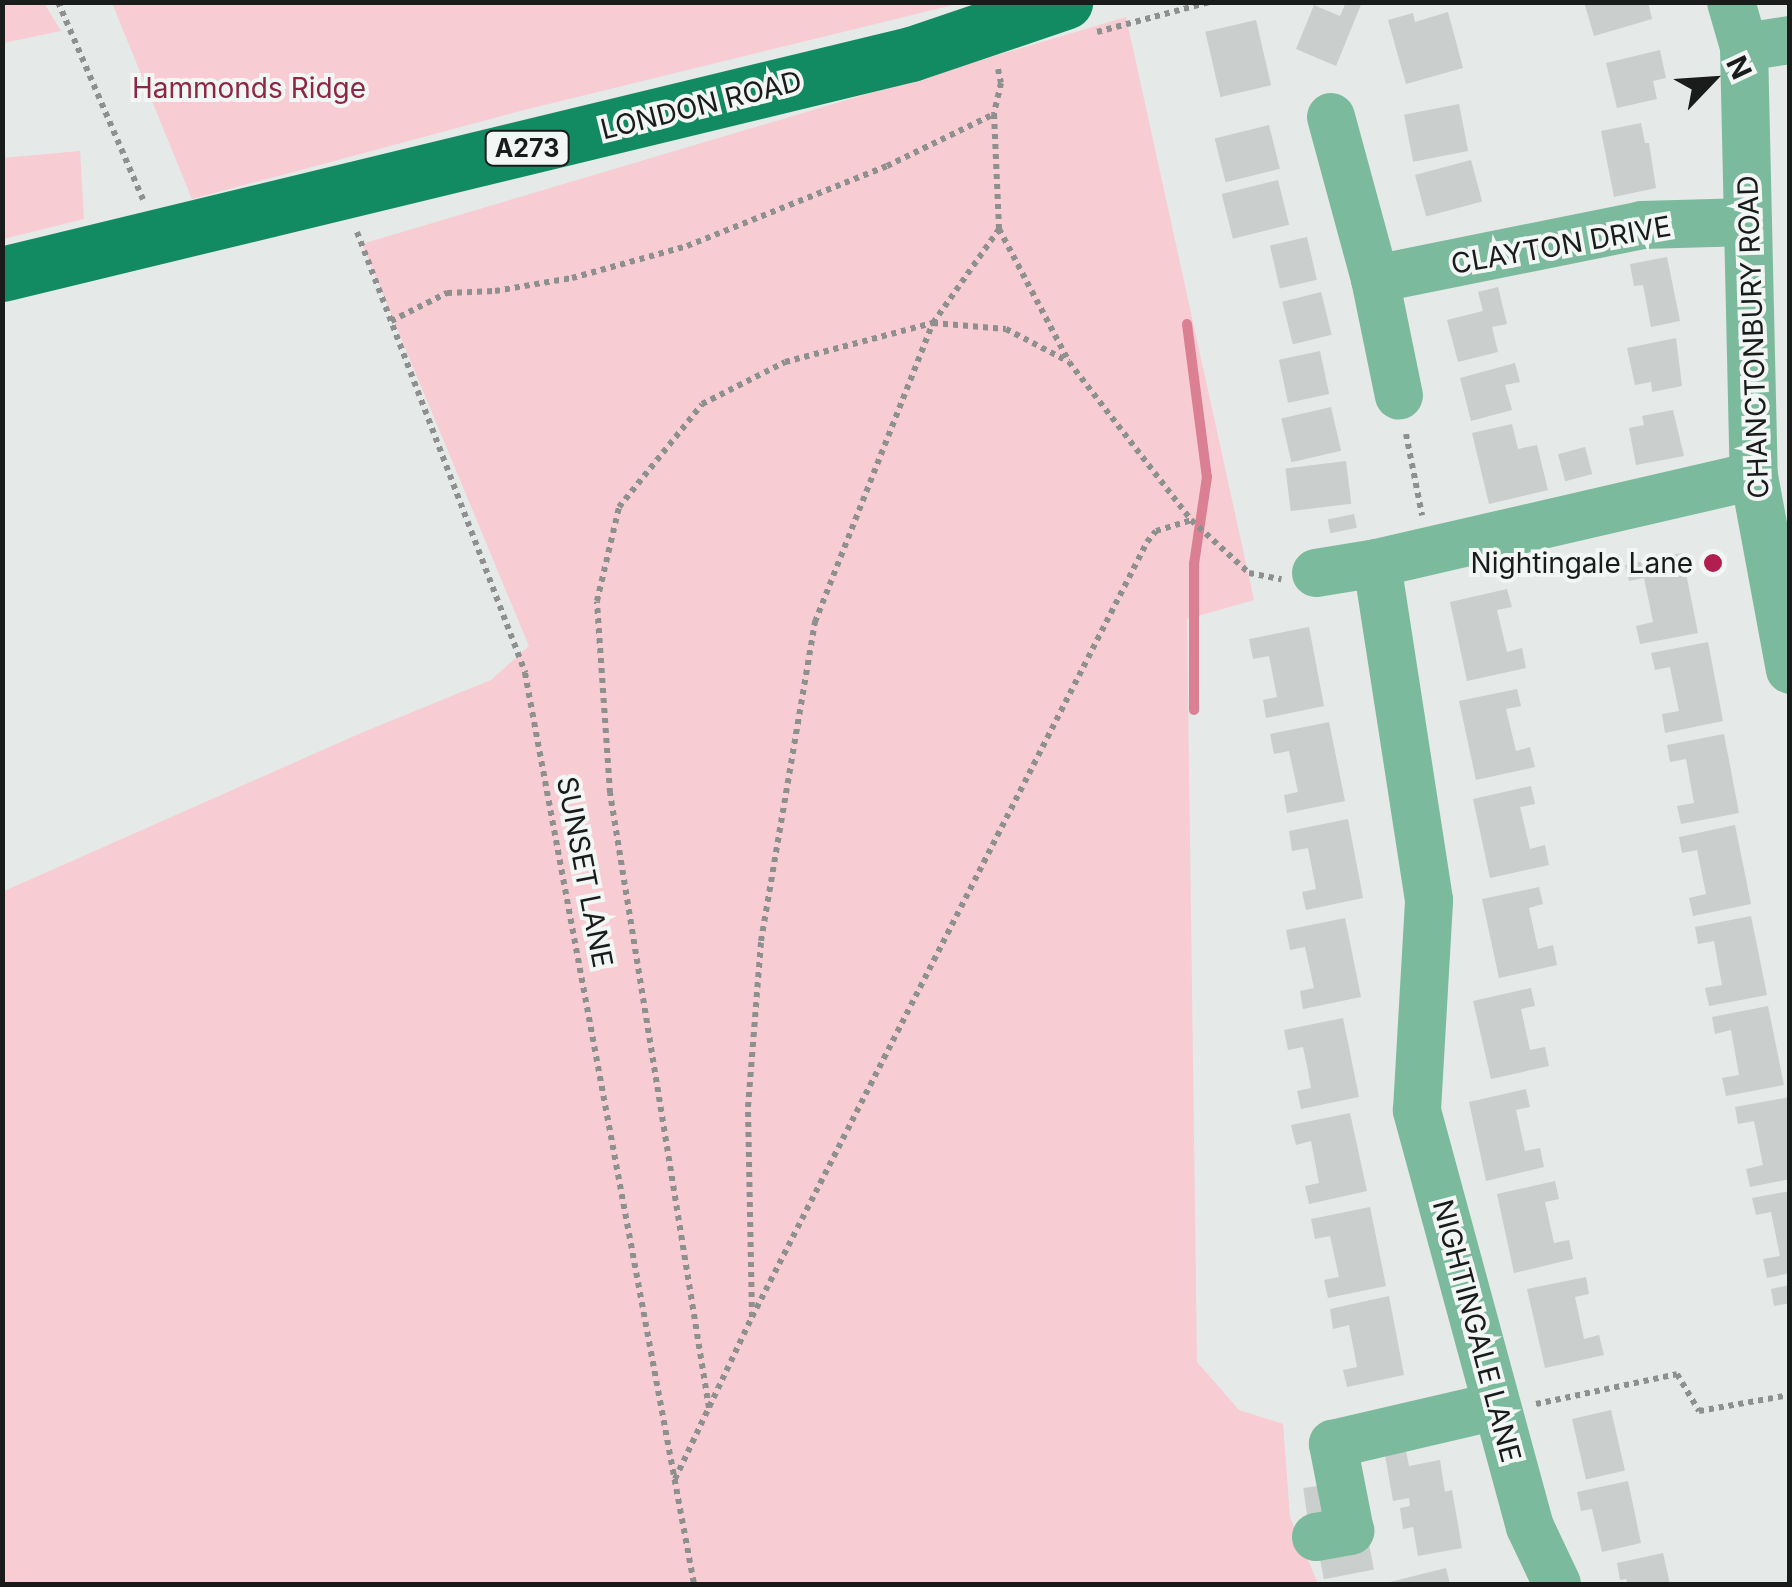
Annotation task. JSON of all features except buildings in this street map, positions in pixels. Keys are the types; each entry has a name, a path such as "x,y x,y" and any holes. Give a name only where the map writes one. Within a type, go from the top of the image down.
{"main road":[{"name":"LONDON ROAD","path":"19,261 159,236 911,54 1054,4"}],"street":[{"name":"CHANCTONBURY ROAD","path":"1755,30 1748,222 1754,476 1780,564 1790,670"},
{"path":"1330,117 1375,279 1399,396"},
{"name":"CLAYTON DRIVE","path":"1375,279 1642,225 1748,222"},
{"path":"1316,572 1377,563 1754,476"},
{"name":"NIGHTINGALE LANE","path":"1377,563 1428,900 1417,1110 1530,1527 1557,1584"},
{"path":"1316,1537 1350,1531 1333,1444 1497,1409"}],"path":[{"path":"58,2 159,236"},
{"path":"994,56 1001,83 994,114 999,228 1069,362 1193,521 1249,573 1275,580 1316,572"},
{"path":"391,320 447,294 495,291 572,278 687,246 887,166 994,114"},
{"name":"SUNSET LANE","path":"342,192 524,673 694,1584"},
{"path":"752,1318 748,1108 761,941 815,622 933,323 999,228"},
{"path":"709,1408 610,792 596,601 619,507 702,404 784,362 933,323 1006,329 1069,362"},
{"path":"1399,396 1429,550"},
{"path":"675,1480 752,1318 1147,542 1156,531 1193,521"},
{"path":"1497,1409 1677,1374 1700,1411 1790,1395"}],"green space":[{"path":"3,2 44,3 61,31 3,43"},
{"name":"Hammonds Ridge","path":"112,3 961,3 524,110 192,199"},
{"path":"1126,17 1254,600 1187,619 1197,1362 1239,1410 1283,1424 1290,1517 1318,1584 3,1584 2,892 361,733 491,680 529,646 362,244"},
{"path":"80,151 84,219 3,239 3,158"}],"waterway":[{"path":"1187,324 1207,477 1194,564 1194,710"}],"place":[{"name":"Nightingale Lane","path":"1713,563"}]}
